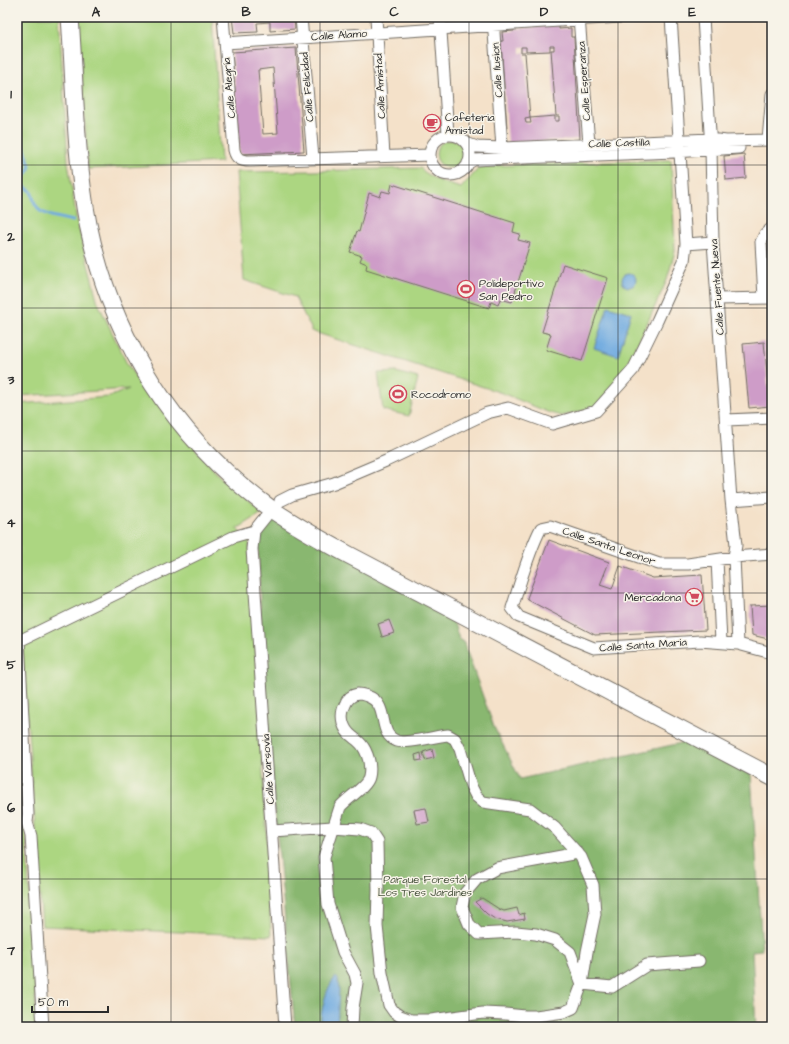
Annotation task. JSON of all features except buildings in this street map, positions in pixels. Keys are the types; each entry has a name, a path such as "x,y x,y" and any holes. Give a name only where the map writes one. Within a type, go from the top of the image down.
{"main road":[{"path":"70,17 79,157 88,223 98,263 122,328 134,354 152,385 168,407 208,454 236,481 272,509 315,536 772,777"}],"street":[{"name":"Calle Alegría","path":"223,17 234,150 236,156 238,159 250,161 313,158"},
{"name":"Calle Felicidad","path":"301,17 313,158"},
{"name":"Calle Amistad","path":"376,17 384,156"},
{"name":"Calle Alamo","path":"225,43 377,32 440,22 620,17"},
{"path":"280,501 292,495 334,483 380,464 487,413 508,408 552,424 596,411 633,370 684,262 686,244 671,17"},
{"name":"Calle Fuente Nueva","path":"704,17 711,144 713,242 731,500 736,544 734,557 738,644"},
{"name":"Calle Esperanza","path":"579,18 589,144"},
{"name":"Calle Ilusion","path":"493,21 502,148"},
{"path":"440,22 448,134"},
{"path":"468,163 474,160 711,144 771,142 772,94"},
{"path":"448,134 455,135 466,143 470,154 468,163 464,169 458,173 450,174 444,173 435,167 430,155 432,146 441,136 448,134"},
{"name":"Calle Castilla","path":"466,143 477,147 502,148 589,144 680,146"},
{"path":"313,158 430,155"},
{"path":"718,299 768,298 761,242 765,234 772,228"},
{"path":"686,244 713,242"},
{"path":"726,420 772,418"},
{"path":"731,500 772,497"},
{"path":"43,1027 31,836 22,822 28,814 18,641 233,537 254,531 266,516"},
{"name":"Calle Santa Leonor","path":"541,528 550,526 659,564 688,564 734,557 772,554"},
{"name":"Calle Santa María","path":"541,528 524,568 512,608 519,617 594,648 700,641 738,644 772,653"},
{"name":"Calle Varsovia","path":"254,531 252,549 285,1027"},
{"path":"717,560 721,642"},
{"path":"272,832 333,827 360,829 371,833 377,842 377,926 382,973 389,1005 394,1012 411,1020 431,1020 483,1013 525,1016 564,1012 573,1008 582,984 595,914 593,885 581,857 555,828 530,809 483,802 476,796 471,786 455,739 448,736 399,742 390,738 386,731 379,704 371,697 361,694 354,694 345,703 342,711 342,721 345,729 352,737 361,742 366,751 370,765 369,778 356,793 345,800 340,807 333,827 324,857 328,904 343,952 356,978 357,991 353,1008 352,1027"},
{"path":"578,854 497,868 477,879 466,893 462,907 469,924 480,934 516,932 536,934 555,940 570,952 582,984"},
{"path":"582,984 612,986 647,965 699,962"}],"green space":[{"path":"17,17 59,17 68,162 77,222 98,303 127,364 141,385 219,476 262,513 237,529 249,541 266,824 271,936 42,926 17,575 17,404 109,397 129,389 17,396"},
{"path":"78,17 212,17 221,162 88,169"},
{"path":"450,140 460,144 464,154 460,164 450,168 440,164 436,154 440,144"},
{"name":"Polideportivo San Pedro","path":"671,160 675,251 667,280 620,378 595,408 561,416 550,413 502,393 311,331 311,328 295,297 244,280 236,172 420,168 439,181 461,188 479,168 483,166"},
{"name":"Rocodromo","path":"396,372 418,378 409,416 383,410 378,373"},
{"name":"Parque Forestal Los Tres Jardines","path":"273,516 451,614 459,639 463,641 494,727 520,779 690,741 751,773 762,950 752,951 756,1027 295,1027 263,684 258,543"},
{"path":"17,825 21,825 26,834 37,1027 17,1027"}],"water":[{"path":"626,273 632,273 636,277 636,283 632,287 626,287 622,283 622,277"},
{"path":"608,306 631,313 618,356 594,348"},
{"path":"336,977 338,979 339,991 337,1027 320,1027 326,994 332,981"}],"waterway":[{"path":"17,124 30,166 28,172 22,179 22,185 31,191 35,204 40,211 51,216 73,221"}],"place":[{"name":"Cafeteria Amistad","path":"432,123"},
{"name":"Polideportivo San Pedro","path":"466,289"},
{"name":"Rocodromo","path":"398,394"},
{"name":"Mercadona","path":"694,597"}]}
